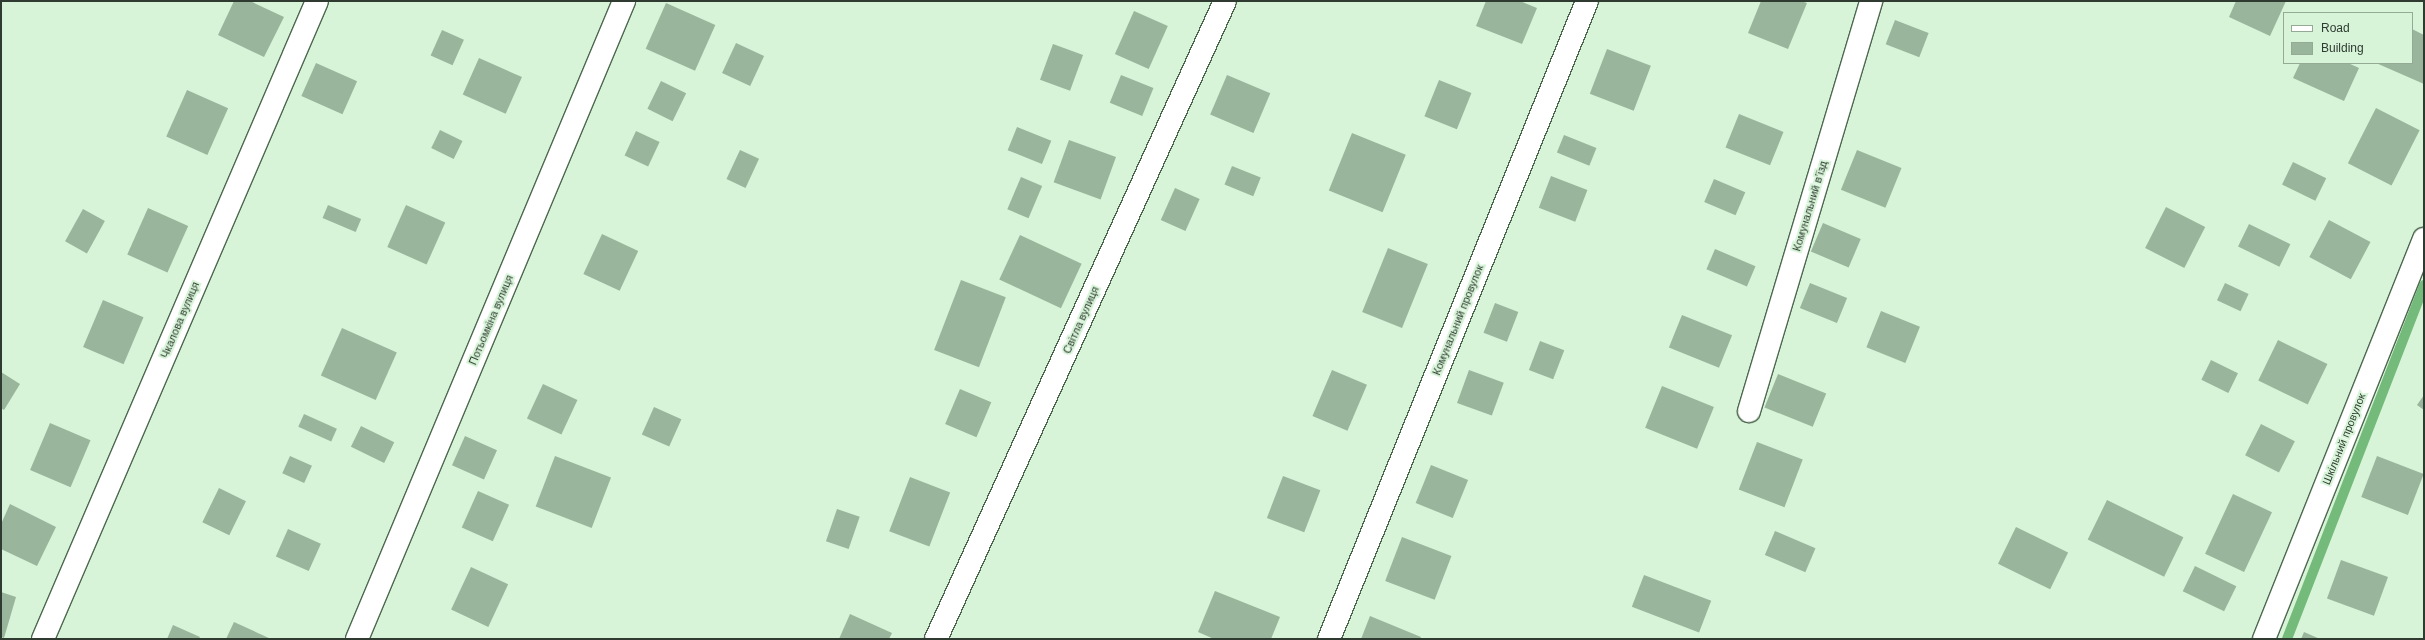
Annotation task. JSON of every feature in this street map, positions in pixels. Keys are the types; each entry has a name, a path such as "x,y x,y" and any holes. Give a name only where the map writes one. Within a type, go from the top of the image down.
{"street":[{"name":"Чкалова вулиця","path":"43,639 317,1"},
{"name":"Потьомкіна вулиця","path":"357,639 624,1"},
{"name":"Світла вулиця","path":"936,639 1225,1"},
{"name":"Комунальний провулок","path":"1329,639 1587,1"},
{"name":"Комунальний в’їзд","path":"1749,411 1871,1"},
{"name":"Шкільний провулок","path":"2264,639 2424,239"}],"building":[{"path":"234,1 250,1 284,17 264,57 218,35"},
{"path":"1486,1 1520,1 1537,8 1522,44 1476,26"},
{"path":"1761,1 1801,1 1807,3 1788,49 1748,33"},
{"path":"2236,1 2286,1 2270,36 2229,17"},
{"path":"666,3 715,25 695,71 646,49"},
{"path":"1134,11 1168,26 1149,69 1115,54"},
{"path":"1895,20 1929,33 1919,57 1886,44"},
{"path":"442,30 464,40 453,65 431,56"},
{"path":"2413,30 2424,35 2424,84 2378,64 2413,64"},
{"path":"736,43 764,56 750,86 722,73"},
{"path":"1053,44 1083,55 1070,91 1040,80"},
{"path":"1607,49 1651,66 1634,111 1590,94"},
{"path":"479,58 522,77 506,114 463,95"},
{"path":"316,63 357,81 342,114 301,96"},
{"path":"2300,64 2350,64 2359,68 2344,101 2293,78"},
{"path":"1121,75 1153,88 1142,116 1110,103"},
{"path":"1227,75 1270,93 1253,133 1210,115"},
{"path":"1439,80 1471,93 1457,129 1424,116"},
{"path":"661,81 686,93 673,121 647,109"},
{"path":"187,90 228,108 207,155 166,137"},
{"path":"2376,108 2420,130 2392,185 2348,163"},
{"path":"1739,114 1784,132 1770,165 1726,147"},
{"path":"1017,127 1051,141 1042,164 1008,150"},
{"path":"440,130 462,141 454,159 431,148"},
{"path":"636,131 660,142 648,166 625,155"},
{"path":"1352,133 1406,155 1383,212 1329,190"},
{"path":"1564,135 1596,148 1589,166 1557,153"},
{"path":"1069,140 1116,157 1101,199 1054,182"},
{"path":"740,150 759,159 746,188 726,179"},
{"path":"1857,150 1902,168 1885,208 1841,190"},
{"path":"2293,162 2326,178 2315,201 2282,184"},
{"path":"1232,166 1261,178 1253,196 1225,185"},
{"path":"1551,176 1587,190 1575,222 1539,208"},
{"path":"1021,177 1042,186 1028,218 1007,209"},
{"path":"1714,179 1745,192 1736,215 1704,202"},
{"path":"1175,188 1200,199 1185,231 1161,220"},
{"path":"328,205 361,219 356,232 323,218"},
{"path":"406,205 445,222 427,265 387,247"},
{"path":"2166,207 2205,227 2184,268 2145,248"},
{"path":"148,208 188,226 167,272 127,255"},
{"path":"83,209 105,221 87,253 65,241"},
{"path":"2329,220 2370,242 2351,279 2309,257"},
{"path":"1823,223 1861,239 1849,268 1811,252"},
{"path":"2249,224 2290,244 2279,267 2238,246"},
{"path":"602,234 638,251 620,291 583,274"},
{"path":"1020,235 1082,264 1061,308 999,279"},
{"path":"1388,248 1428,264 1402,328 1362,312"},
{"path":"1715,249 1756,266 1747,286 1706,269"},
{"path":"961,280 1006,297 979,367 934,350"},
{"path":"1810,283 1847,298 1837,323 1800,308"},
{"path":"2225,283 2249,294 2241,311 2217,300"},
{"path":"103,300 144,317 124,364 83,347"},
{"path":"1495,303 1518,312 1507,342 1484,333"},
{"path":"1881,311 1920,327 1905,363 1866,347"},
{"path":"1682,315 1732,335 1719,368 1669,347"},
{"path":"342,328 397,352 376,400 321,376"},
{"path":"2278,340 2327,364 2308,405 2258,380"},
{"path":"1540,341 1564,350 1553,379 1529,370"},
{"path":"2211,360 2238,373 2228,393 2201,380"},
{"path":"1332,370 1367,385 1347,431 1312,416"},
{"path":"1469,370 1504,383 1492,416 1457,403"},
{"path":"1,372 20,384 4,410 1,408"},
{"path":"1778,374 1826,393 1813,427 1765,407"},
{"path":"543,384 577,400 561,434 527,418"},
{"path":"1662,386 1714,407 1697,449 1645,428"},
{"path":"960,389 991,402 976,437 945,424"},
{"path":"2424,395 2424,410 2417,405"},
{"path":"654,407 681,419 669,447 642,434"},
{"path":"304,414 337,429 331,441 298,427"},
{"path":"50,423 91,440 71,487 30,470"},
{"path":"2261,424 2295,441 2279,472 2245,455"},
{"path":"361,426 394,442 384,463 351,447"},
{"path":"465,436 497,450 484,479 452,465"},
{"path":"1757,442 1803,460 1784,507 1739,490"},
{"path":"290,456 312,466 304,483 282,473"},
{"path":"555,456 611,478 592,528 536,506"},
{"path":"2377,456 2424,474 2408,515 2361,497"},
{"path":"1431,465 1468,480 1453,518 1416,503"},
{"path":"1283,476 1320,490 1304,532 1267,518"},
{"path":"910,477 950,492 929,547 889,531"},
{"path":"219,488 246,501 229,535 202,522"},
{"path":"478,491 509,505 493,541 462,528"},
{"path":"2233,494 2272,512 2244,572 2205,554"},
{"path":"2107,500 2183,537 2164,577 2088,540"},
{"path":"10,504 56,527 37,566 1,549 1,524"},
{"path":"837,509 860,517 849,549 826,541"},
{"path":"2016,527 2068,552 2050,589 1998,564"},
{"path":"288,529 321,544 309,571 276,556"},
{"path":"1775,531 1816,548 1805,572 1765,555"},
{"path":"1402,537 1451,556 1435,600 1385,581"},
{"path":"2341,560 2388,577 2374,616 2327,599"},
{"path":"2195,566 2236,586 2224,611 2183,591"},
{"path":"471,567 508,584 488,627 451,610"},
{"path":"1644,575 1711,601 1699,633 1632,607"},
{"path":"1215,591 1280,617 1271,639 1214,639 1198,632"},
{"path":"1,592 16,597 4,638 1,637"},
{"path":"850,614 892,633 889,639 839,639"},
{"path":"1370,616 1421,637 1420,639 1361,639"},
{"path":"234,622 271,639 226,639"},
{"path":"173,625 200,637 199,639 167,639"},
{"path":"2304,632 2320,639 2301,639"}],"waterway":[{"path":"2287,639 2424,285"}]}
